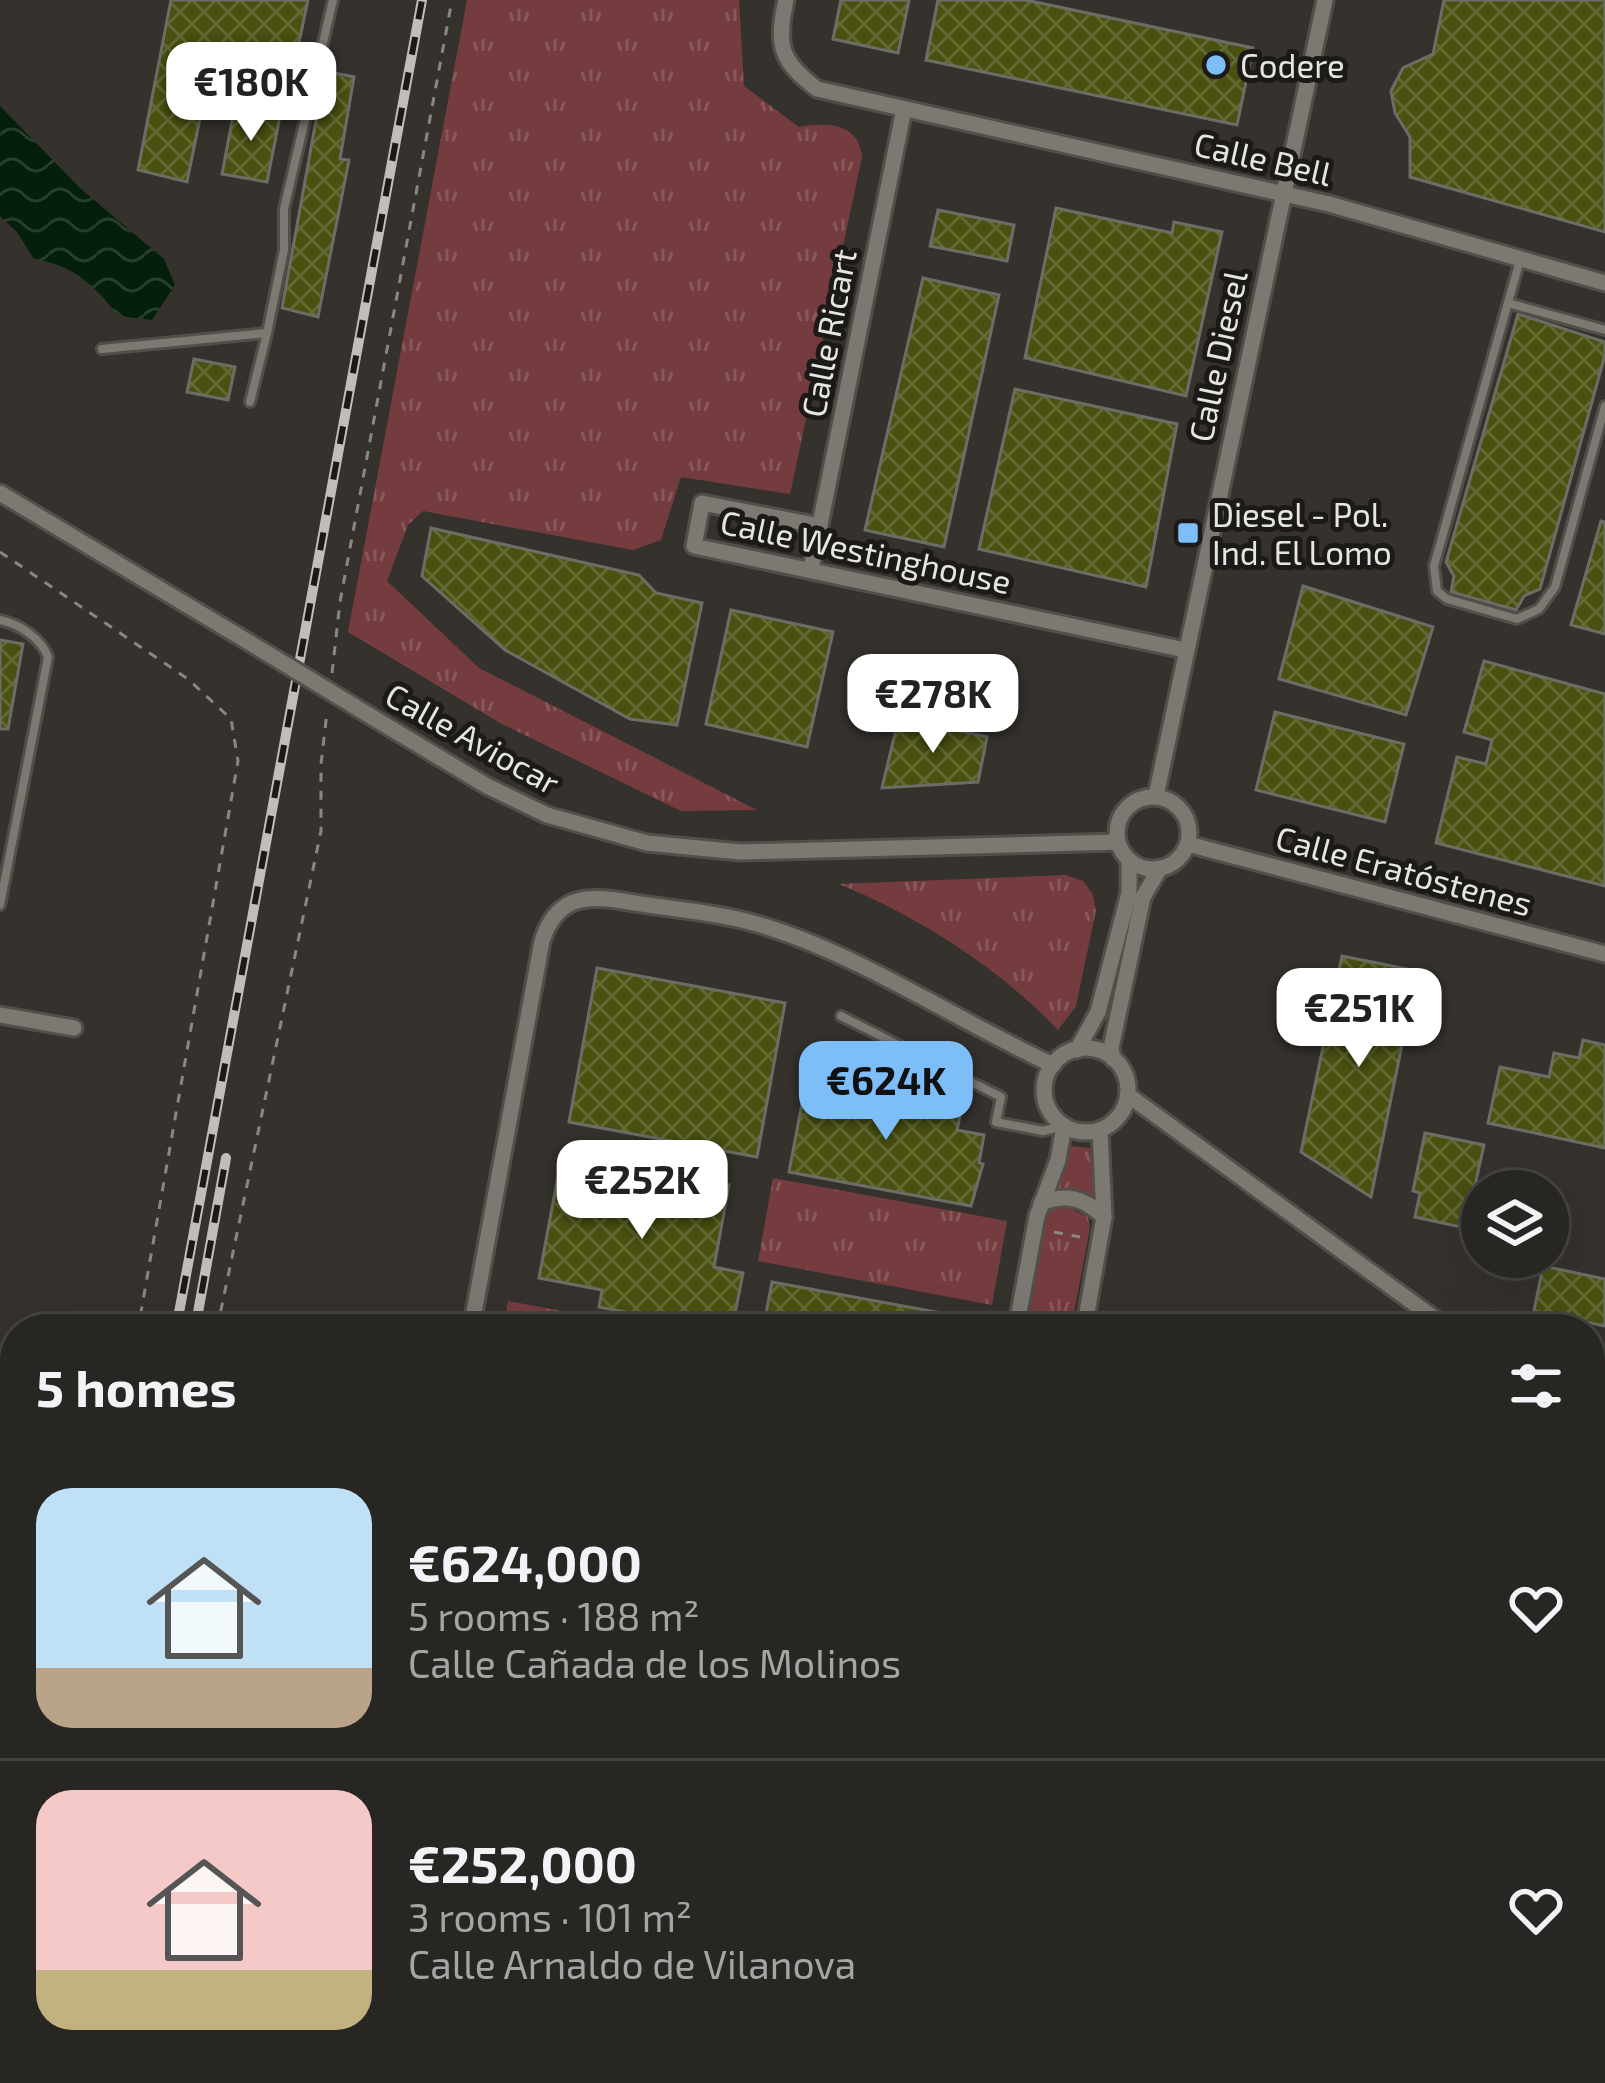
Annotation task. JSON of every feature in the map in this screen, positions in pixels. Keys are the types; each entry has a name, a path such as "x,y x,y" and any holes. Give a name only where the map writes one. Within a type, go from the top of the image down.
{"street":[{"name":"Calle Bell","path":"786,0 780,25 782,52 795,73 817,89 1283,193 1605,283"},
{"name":"Calle Diesel","path":"1156,796 1325,0"},
{"name":"Calle Ricart","path":"811,569 904,109"},
{"name":"Calle Aviocar","path":"0,493 487,786 547,815 647,842 740,852 1118,842"},
{"name":"Calle Westinghouse","path":"820,526 702,503 694,546 1185,650"},
{"path":"1129,860 1160,868 1180,858 1188,844 1189,826 1178,806 1156,796 1134,802 1125,809 1117,830 1129,860 1129,893 1099,1012 1076,1050 1053,1065 1044,1091 1054,1117 1064,1126 1100,1130 1119,1117 1128,1095 1127,1081 1111,1048 1143,897 1160,868"},
{"name":"Calle Eratóstenes","path":"1188,844 1605,955"},
{"path":"474,1314 542,941 554,914 575,899 735,918 774,928 817,945 1053,1065"},
{"path":"0,1015 74,1028"},
{"path":"1076,1050 1097,1050 1113,1059"},
{"path":"1128,1095 1428,1314"},
{"path":"1019,1314 1041,1203 1058,1160 1064,1126"},
{"path":"1087,1314 1104,1217 1100,1130"},
{"path":"1041,1203 1070,1196 1104,1217"}],"lane":[{"path":"250,402 284,250 284,209 333,0"},
{"path":"1520,259 1434,566 1437,591 1447,599 1517,620 1540,609 1555,587 1605,406"},
{"path":"1508,302 1605,330"},
{"path":"102,349 267,333"},
{"path":"0,620 13,622 39,642 48,665 0,905"},
{"path":"841,1016 1001,1097 996,1122 1043,1131 1064,1126"}],"path":[{"path":"332,672 340,602 452,0"},
{"path":"0,552 188,679 231,718 238,761 141,1314"},
{"path":"220,1314 321,830 321,764 329,695"},
{"path":"1035,1228 1100,1240"}],"green space":[{"path":"467,0 739,0 744,86 799,127 840,127 860,146 862,157 790,494 681,477 661,540 633,550 423,511 408,525 387,581 479,668 757,810 681,811 500,723 348,632"},
{"path":"1066,875 1083,881 1096,910 1076,1006 1058,1030 956,946 839,884"},
{"path":"1071,1146 1090,1148 1094,1196 1066,1188 1054,1190"},
{"path":"773,1178 1007,1221 992,1305 758,1261"},
{"path":"1065,1206 1088,1217 1074,1314 1027,1314 1044,1222 1051,1209"},
{"path":"508,1301 578,1314 506,1314"}],"water":[{"path":"0,106 81,189 164,259 175,285 152,320 119,316 82,278 34,259 0,216"}],"building":[{"path":"171,0 308,0 290,85 210,69 187,182 138,170"},
{"path":"841,0 909,0 898,53 833,39"},
{"path":"938,0 1026,0 1253,48 1237,125 926,60"},
{"path":"1444,0 1605,0 1605,232 1410,177 1410,137 1395,113 1391,91 1403,68 1433,54"},
{"path":"325,71 354,77 340,159 349,160 318,317 282,308"},
{"path":"235,106 280,116 267,182 222,174"},
{"path":"1056,208 1172,233 1174,222 1222,232 1186,396 1025,358"},
{"path":"938,210 1014,225 1007,261 930,246"},
{"path":"923,278 999,295 944,547 865,530"},
{"path":"1518,314 1605,342 1605,355 1540,589 1524,596 1516,610 1451,592 1454,576 1446,562"},
{"path":"194,359 235,367 228,400 187,392"},
{"path":"1015,389 1177,424 1146,587 979,549"},
{"path":"1601,521 1605,522 1605,634 1571,625"},
{"path":"431,528 639,575 656,593 702,603 677,725 630,719 505,650 422,576"},
{"path":"1303,586 1433,627 1406,715 1279,679"},
{"path":"731,610 833,632 807,747 706,724"},
{"path":"0,640 23,644 8,729 0,729"},
{"path":"1484,661 1605,694 1605,886 1436,843 1457,757 1486,764 1492,740 1464,732"},
{"path":"1275,712 1404,744 1385,822 1256,790"},
{"path":"899,717 987,737 978,782 882,788"},
{"path":"1342,956 1417,971 1371,1197 1301,1152"},
{"path":"597,968 785,1003 757,1157 569,1122"},
{"path":"1583,1040 1605,1045 1605,1148 1488,1123 1500,1067 1549,1077 1554,1053 1579,1058"},
{"path":"807,1077 962,1107 957,1130 984,1135 979,1163 983,1164 971,1206 789,1172"},
{"path":"1425,1133 1484,1145 1478,1170 1461,1170 1461,1227 1415,1217 1420,1193 1413,1191"},
{"path":"562,1154 729,1185 714,1267 743,1273 735,1314 635,1314 599,1307 602,1290 539,1278"},
{"path":"1569,1271 1605,1279 1605,1314 1534,1311 1541,1278 1569,1278"},
{"path":"772,1282 936,1312 936,1314 766,1314"}],"railway":[{"path":"179,1314 422,0"},
{"path":"198,1314 226,1158"}],"place":[{"name":"Codere","path":"1216,65"},
{"name":"Diesel - Pol. Ind. El Lomo","path":"1188,533"}]}
